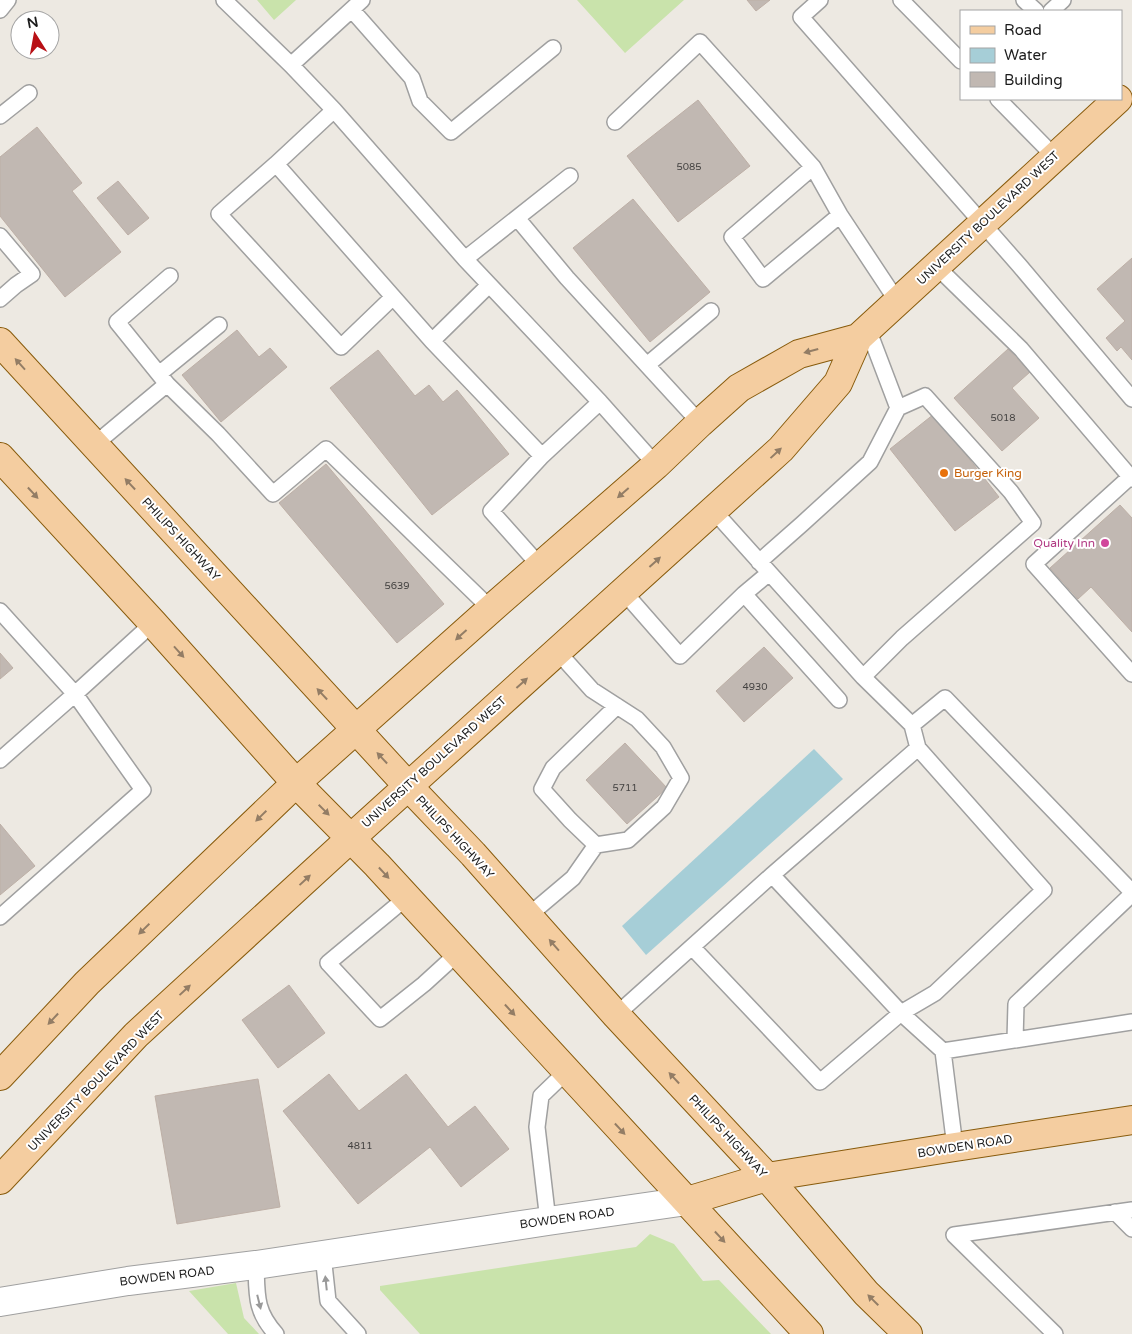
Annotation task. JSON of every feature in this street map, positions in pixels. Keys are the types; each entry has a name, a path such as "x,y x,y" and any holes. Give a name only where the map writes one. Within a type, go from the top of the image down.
{"main road":[{"name":"UNIVERSITY BOULEVARD WEST","path":"0,1180 136,1035 781,449 838,383 863,333 1119,100"},
{"name":"UNIVERSITY BOULEVARD WEST","path":"0,1076 86,983 296,783 491,608 656,465 739,388 799,354 863,333"},
{"name":"PHILIPS HIGHWAY","path":"0,342 355,729 473,854 616,1015 767,1177 866,1293 908,1334"},
{"path":"0,457 153,623 296,783 351,838 809,1334"},
{"name":"BOWDEN ROAD","path":"687,1201 767,1177 1132,1120"}],"street":[{"name":"BOWDEN ROAD","path":"0,1302 128,1281 256,1265 687,1201"}],"lane":[{"path":"0,10 8,0"},
{"path":"224,0 334,110 465,259 600,402 656,465"},
{"path":"820,0 801,17 983,223 1132,399"},
{"path":"901,0 960,60"},
{"path":"1024,0 1035,10"},
{"path":"1052,10 1063,0"},
{"path":"291,66 357,5 412,78 420,100 451,132 553,48"},
{"path":"615,122 700,42 813,167 840,215 897,302"},
{"path":"0,116 29,93"},
{"path":"999,100 1055,157"},
{"path":"334,110 219,214 341,347 393,297"},
{"path":"276,164 432,341 542,456"},
{"path":"813,167 732,237 763,279 840,215"},
{"path":"465,259 570,176"},
{"path":"517,218 568,278 700,423"},
{"path":"0,236 32,274 0,299"},
{"path":"936,266 1021,348 1131,478 1034,564 1132,674"},
{"path":"170,276 117,322 163,379 218,434 273,494 326,449 491,608"},
{"path":"432,341 489,284"},
{"path":"647,365 711,311"},
{"path":"94,445 219,325"},
{"path":"863,333 898,408"},
{"path":"759,562 870,462 898,408 925,396 1011,492 1033,523 902,638 863,677"},
{"path":"540,566 492,511 542,456 600,402"},
{"path":"692,947 820,1082 901,1013 935,992 1044,890 918,748 912,725 863,677 713,510"},
{"path":"623,591 680,656 744,594 770,573"},
{"path":"744,594 839,700"},
{"path":"0,611 75,694 143,790 0,917"},
{"path":"0,760 153,623"},
{"path":"528,916 573,878 596,845 628,840 664,807 681,778 663,747 637,719 592,690 557,651"},
{"path":"912,725 944,698 1132,893 1016,1004 1015,1040"},
{"path":"596,845 570,820 542,788 553,768 617,706"},
{"path":"616,1015 772,875 918,748"},
{"path":"772,875 901,1013 943,1051 955,1147"},
{"path":"406,898 328,963 380,1020 458,953"},
{"path":"943,1051 1132,1022"},
{"path":"548,1221 537,1127 542,1096 567,1071"},
{"path":"1054,1334 954,1236 1132,1210"},
{"path":"1116,1212 1132,1229"},
{"path":"323,1255 328,1301 358,1334"},
{"path":"256,1265 257,1301 266,1323 276,1334"}],"green space":[{"path":"257,0 296,0 274,20"},
{"path":"577,0 684,0 625,53"},
{"path":"650,1234 674,1244 703,1281 719,1280 771,1334 420,1334 380,1290 380,1286 636,1247"},
{"path":"236,1283 244,1318 259,1334 228,1334 189,1291"}],"water":[{"path":"814,749 843,779 646,955 622,926"}],"building":[{"path":"747,0 770,0 756,11"},
{"path":"698,100 750,166 678,222 627,156"},
{"path":"37,127 82,183 72,191 121,252 65,297 0,216 0,157"},
{"path":"118,181 149,218 128,235 97,198"},
{"path":"633,199 710,292 650,342 573,248"},
{"path":"1132,258 1132,360 1121,347 1117,351 1106,338 1125,321 1097,289"},
{"path":"237,330 259,357 270,348 287,367 221,422 182,375"},
{"path":"1008,349 1030,372 1012,388 1039,418 1002,451 954,398"},
{"path":"378,350 415,396 429,385 443,402 457,390 509,454 432,515 330,388"},
{"name":"Burger King","path":"934,414 999,497 955,531 890,449"},
{"path":"326,464 444,604 397,643 279,503"},
{"name":"Quality Inn","path":"1120,505 1132,518 1132,632 1091,587 1078,599 1050,568"},
{"path":"764,647 793,678 744,722 716,691"},
{"path":"0,653 13,668 0,679"},
{"path":"625,743 667,788 627,824 586,780"},
{"path":"0,824 35,866 0,895"},
{"path":"289,985 325,1033 278,1068 242,1020"},
{"path":"329,1074 359,1111 406,1074 448,1127 475,1106 509,1149 461,1187 430,1147 358,1204 283,1111"},
{"path":"258,1079 280,1207 177,1224 155,1096"}],"place":[{"name":"Burger King","path":"944,473"},
{"name":"Quality Inn","path":"1105,543"}]}
